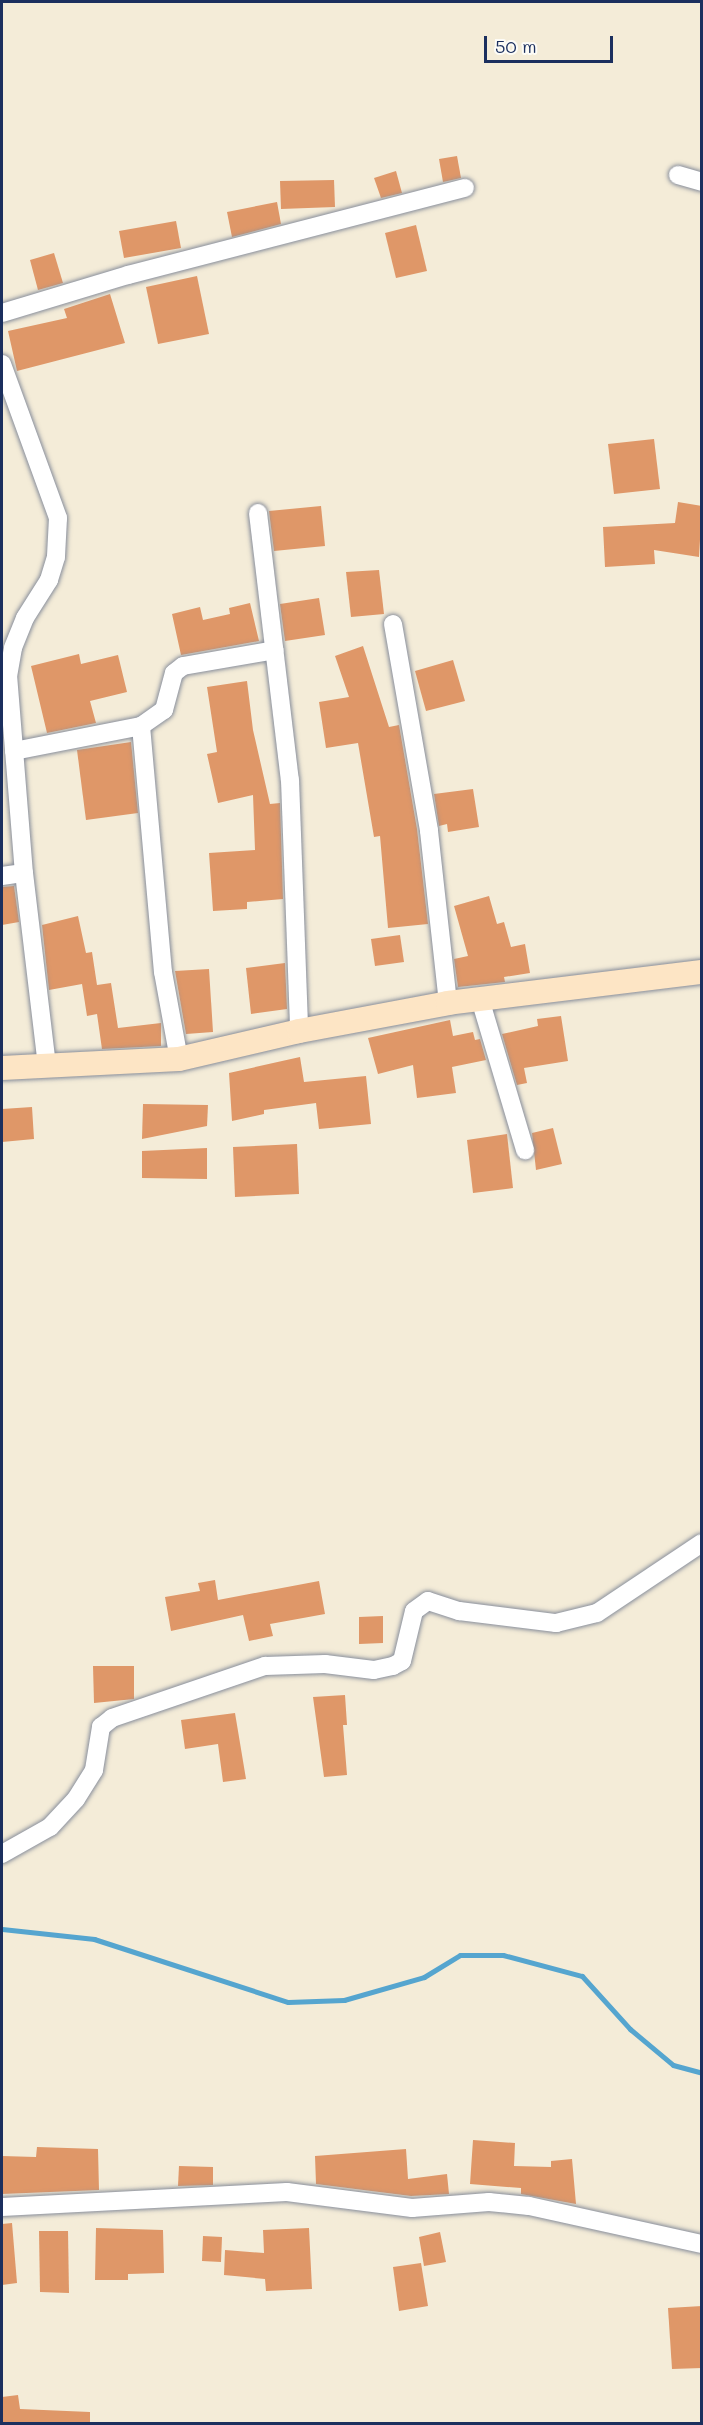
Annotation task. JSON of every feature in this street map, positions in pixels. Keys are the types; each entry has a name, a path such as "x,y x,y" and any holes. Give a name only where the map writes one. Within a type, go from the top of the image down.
{"street":[{"path":"678,175 702,182"},
{"path":"2,313 128,275 465,188"},
{"path":"2,364 58,518 57,557 49,580 25,618 13,648 8,675 24,873 47,1065"},
{"path":"258,513 290,780 299,1031"},
{"path":"393,624 429,831 448,1003"},
{"path":"14,751 141,726 164,710 174,673 183,666 276,650"},
{"path":"141,726 163,972 179,1059"},
{"path":"2,876 24,873"},
{"path":"2,1068 179,1059 299,1031 448,1003 702,972"},
{"path":"480,999 525,1150"},
{"path":"2,1854 50,1827 76,1799 94,1770 101,1727 112,1718 265,1666 325,1664 374,1670 393,1666 402,1661 414,1611 428,1601 459,1611 556,1623 589,1616 702,1543"},
{"path":"2,2207 287,2192 412,2208 489,2202 529,2206 702,2244"}],"building":[{"path":"457,156 461,178 443,182 439,159"},
{"path":"396,171 402,193 381,198 374,178"},
{"path":"334,180 335,207 281,209 280,181"},
{"path":"277,202 281,224 232,237 227,212"},
{"path":"176,221 181,248 124,258 119,231"},
{"path":"416,225 427,271 396,278 385,233"},
{"path":"54,253 63,283 38,290 30,260"},
{"path":"197,276 209,334 158,344 146,287"},
{"path":"110,294 125,343 17,371 8,331 67,318 64,309"},
{"path":"654,439 660,489 614,494 608,444"},
{"path":"678,502 702,506 699,557 654,550 655,564 605,567 603,527 675,523"},
{"path":"321,506 325,546 274,551 269,511"},
{"path":"379,570 384,614 351,617 346,572"},
{"path":"319,598 325,635 285,641 280,604"},
{"path":"250,603 259,641 181,655 172,614 200,607 203,620 230,614 229,608"},
{"path":"363,646 389,727 399,725 417,829 428,924 388,928 380,836 374,837 358,743 326,748 319,702 349,697 335,656"},
{"path":"79,654 81,664 118,655 127,692 90,701 96,723 47,733 31,666"},
{"path":"453,660 465,701 426,711 415,671"},
{"path":"247,681 253,730 270,804 280,803 283,899 247,902 247,909 213,911 209,853 255,850 253,795 218,803 207,754 217,752 207,687"},
{"path":"131,742 138,813 86,820 77,750"},
{"path":"473,789 479,827 448,832 447,824 439,826 434,794"},
{"path":"14,886 19,922 2,925 2,887"},
{"path":"489,896 497,924 504,922 511,947 525,944 530,973 504,977 505,982 458,987 454,959 468,956 454,906"},
{"path":"78,916 86,953 92,952 97,985 111,983 118,1028 161,1023 161,1046 102,1049 97,1014 87,1016 82,984 49,990 42,925"},
{"path":"400,935 404,962 375,966 371,939"},
{"path":"285,963 287,1009 251,1014 246,968"},
{"path":"209,969 213,1032 186,1034 175,971"},
{"path":"561,1016 568,1061 524,1068 527,1083 517,1085 502,1034 538,1026 537,1019"},
{"path":"450,1020 453,1036 473,1032 475,1040 480,1039 486,1060 452,1067 456,1093 417,1098 413,1065 378,1074 368,1038"},
{"path":"300,1057 304,1082 366,1076 371,1124 319,1129 316,1103 264,1110 264,1114 232,1121 229,1073"},
{"path":"143,1104 208,1105 207,1126 142,1139"},
{"path":"32,1107 34,1139 2,1142 2,1109"},
{"path":"553,1128 562,1164 536,1170 532,1133"},
{"path":"507,1134 513,1188 473,1193 467,1140"},
{"path":"297,1144 299,1194 235,1197 233,1147"},
{"path":"207,1148 207,1179 142,1178 142,1151"},
{"path":"215,1580 218,1600 319,1581 325,1614 270,1624 273,1636 249,1641 243,1615 171,1631 165,1597 200,1591 198,1583"},
{"path":"383,1616 383,1643 359,1644 359,1617"},
{"path":"93,1666 134,1666 134,1699 94,1703"},
{"path":"345,1695 347,1725 343,1725 347,1775 324,1777 313,1697"},
{"path":"235,1713 246,1779 223,1782 218,1744 185,1749 181,1720"},
{"path":"473,2140 515,2143 514,2166 551,2167 551,2161 572,2159 576,2204 521,2194 521,2188 470,2184"},
{"path":"37,2147 98,2149 99,2190 2,2194 2,2156 36,2157"},
{"path":"406,2149 408,2179 447,2174 449,2194 411,2196 316,2184 315,2156"},
{"path":"179,2166 213,2167 213,2185 178,2186"},
{"path":"12,2223 17,2283 2,2285 2,2224"},
{"path":"96,2228 163,2230 164,2273 128,2274 128,2280 95,2280"},
{"path":"309,2228 312,2289 266,2291 265,2279 224,2275 225,2250 264,2253 263,2230"},
{"path":"39,2231 68,2231 69,2293 40,2292"},
{"path":"440,2232 446,2262 424,2266 419,2237"},
{"path":"203,2236 222,2237 221,2262 202,2261"},
{"path":"421,2263 428,2306 399,2311 393,2267"},
{"path":"702,2306 702,2368 672,2369 668,2308"},
{"path":"18,2395 20,2409 90,2412 90,2424 2,2424 2,2397"}],"waterway":[{"path":"2,1929 94,1939 288,2002 344,2000 424,1977 460,1955 503,1955 582,1976 630,2029 673,2065 702,2073"}]}
